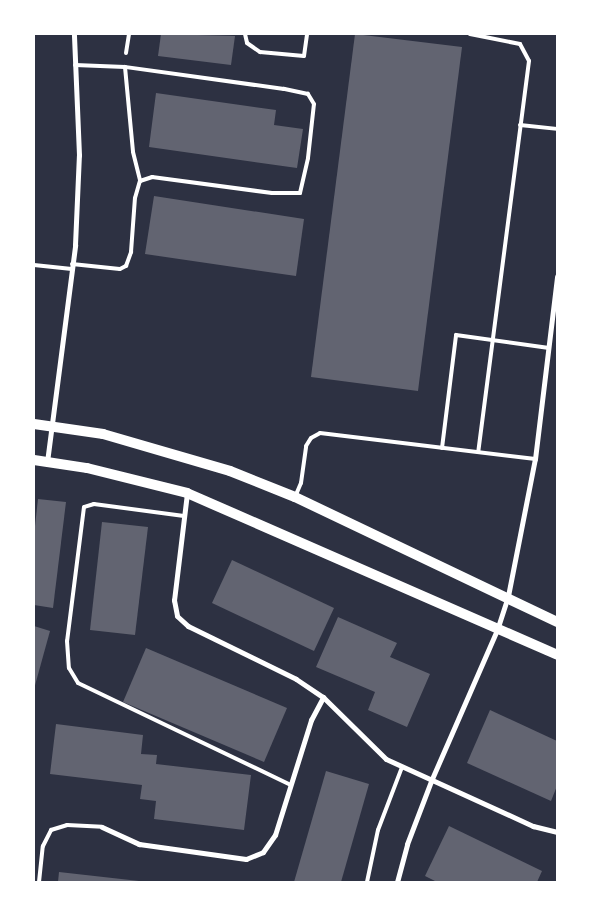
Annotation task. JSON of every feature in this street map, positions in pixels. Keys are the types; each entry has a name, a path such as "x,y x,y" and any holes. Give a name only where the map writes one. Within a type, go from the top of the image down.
{"main road":[{"path":"34,424 103,434 178,454 295,497 508,596 557,622"},
{"path":"34,460 87,468 187,493 557,655"}],"street":[{"path":"47,462 72,266 79,155 74,34"},
{"path":"397,882 407,844 430,781 497,630 508,596 535,459 557,276"},
{"path":"187,493 174,600 177,616 188,626 296,680 323,697 386,759 430,781 533,826 557,832"},
{"path":"102,826 139,844 246,859 263,852 275,835 311,720 323,697"}],"lane":[{"path":"126,53 128,34"},
{"path":"245,34 247,43 260,52 304,56 306,34"},
{"path":"470,34 520,44 529,61 478,452"},
{"path":"75,65 125,67 284,88 308,94 314,104 308,158 300,193 272,193 152,177 140,181"},
{"path":"34,265 120,269 126,266 131,252 136,198 140,181 133,152 125,67"},
{"path":"520,125 557,129"},
{"path":"550,331 557,332"},
{"path":"442,448 456,336 548,348"},
{"path":"295,497 301,483 306,446 311,438 320,433 535,459"},
{"path":"184,516 94,504 84,507 67,641 69,668 78,683 291,784"},
{"path":"367,882 378,830 402,767"},
{"path":"39,882 42,846 51,830 67,825 102,826"}],"building":[{"path":"161,34 235,36 231,65 158,56"},
{"path":"355,34 462,47 418,391 311,377"},
{"path":"156,93 276,110 274,125 303,129 297,168 149,147"},
{"path":"154,196 304,219 296,276 145,254"},
{"path":"38,499 66,502 53,608 34,605 34,535"},
{"path":"102,522 148,527 135,635 90,630"},
{"path":"232,560 334,608 314,651 212,603"},
{"path":"338,617 397,643 390,657 430,674 407,727 368,710 375,692 316,667"},
{"path":"34,626 50,631 34,689"},
{"path":"146,648 287,708 264,762 123,702"},
{"path":"490,710 557,741 557,786 551,801 467,763"},
{"path":"56,724 143,735 141,754 157,755 156,764 251,775 244,830 154,819 156,801 140,799 142,785 50,774"},
{"path":"326,771 369,784 341,882 294,882"},
{"path":"449,826 542,871 537,882 437,882 425,876"},
{"path":"59,872 139,881 139,882 58,882"}]}
